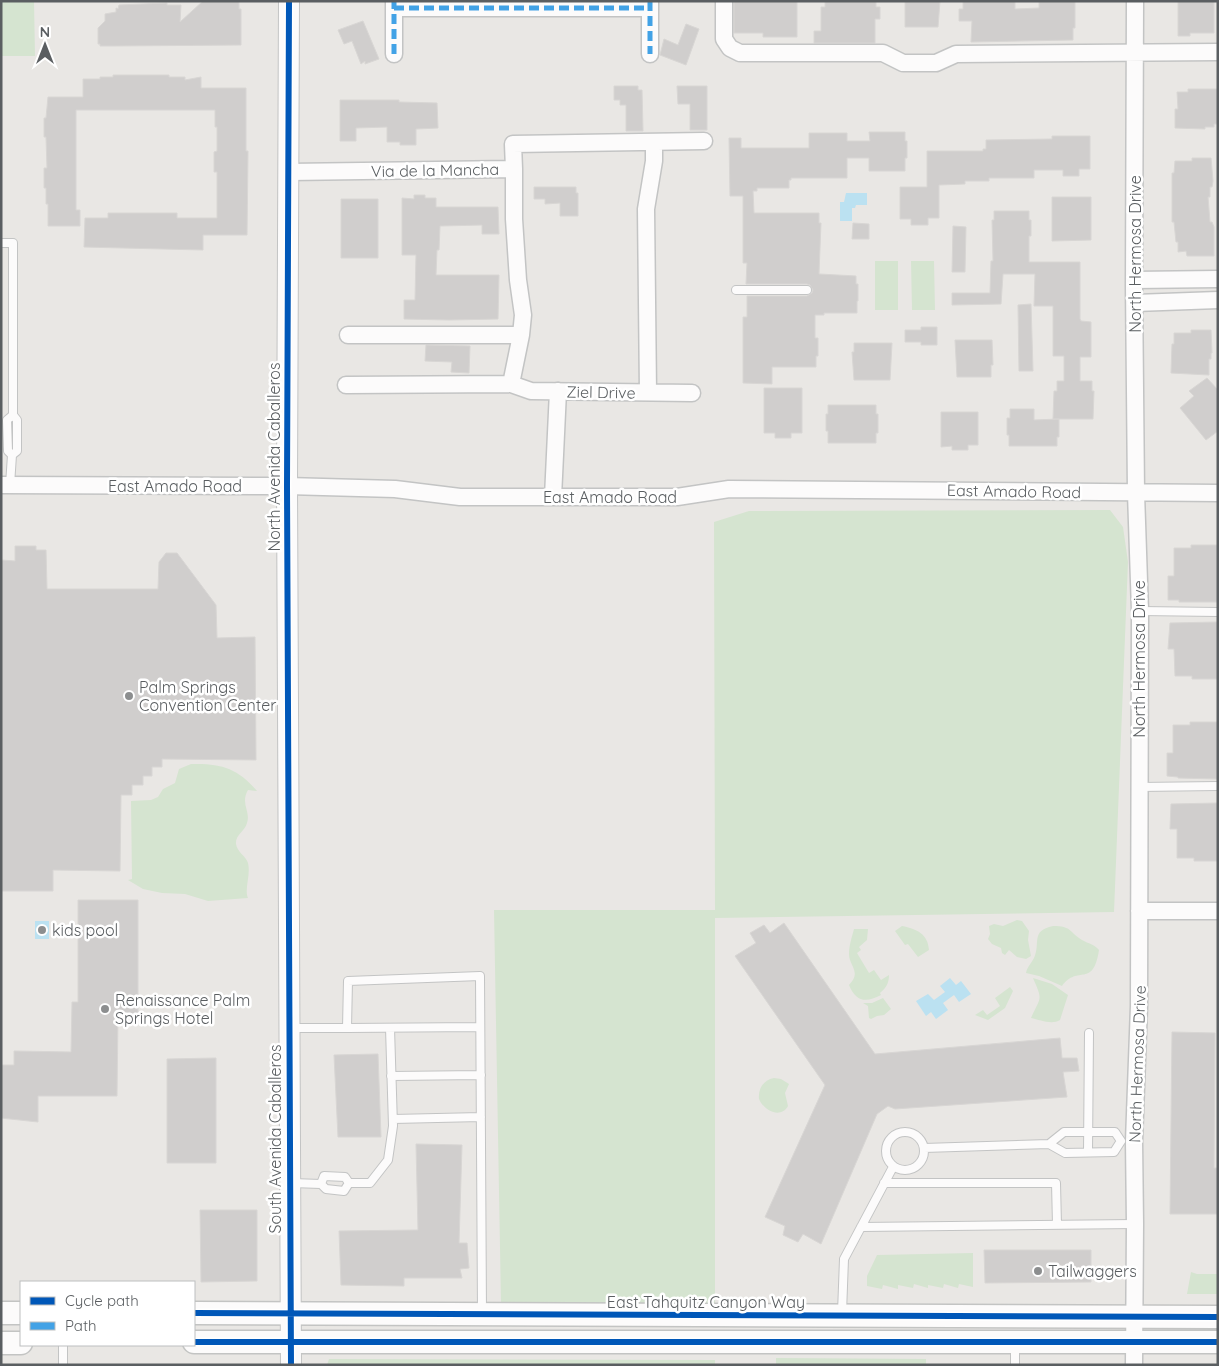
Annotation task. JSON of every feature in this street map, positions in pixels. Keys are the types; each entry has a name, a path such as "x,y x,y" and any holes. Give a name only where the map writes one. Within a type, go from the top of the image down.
{"main road":[{"path":"1,1313 20,1313"},
{"name":"East Tahquitz Canyon Way","path":"195,1313 1218,1317"},
{"path":"195,1342 1218,1342"},
{"path":"1,1343 20,1343"}],"street":[{"name":"North Avenida Caballeros","path":"288,913 289,1"},
{"path":"724,1 724,39 730,48 740,53 883,53 903,64 936,63 956,54 1218,52"},
{"name":"North Hermosa Drive","path":"1134,1365 1136,1224 1128,1141 1139,1006 1138,787 1140,611 1136,493 1136,303 1134,280 1135,1"},
{"path":"394,54 394,4 650,4 650,54"},
{"name":"Via de la Mancha","path":"289,172 514,169 513,144 704,141"},
{"path":"648,392 645,219 647,195 654,161 654,142"},
{"path":"510,384 521,335 523,314 518,280 514,220 514,169"},
{"path":"1134,280 1218,300"},
{"path":"1136,303 1185,291 1218,280"},
{"path":"348,335 521,335"},
{"name":"Ziel Drive","path":"346,385 510,384 531,391 692,393"},
{"path":"553,497 558,391"},
{"name":"East Amado Road","path":"6,485 287,486 395,489 460,497 677,498 729,489 1218,493"},
{"path":"1138,911 1218,911"},
{"name":"South Avenida Caballeros","path":"288,913 290,1365"}],"lane":[{"path":"1,243 13,243 13,415 17,420 17,451 12,455 6,485"},
{"path":"736,290 807,290"},
{"path":"1140,611 1218,612"},
{"path":"1138,787 1218,786"},
{"path":"347,1028 348,981 480,976 482,1315"},
{"path":"288,1028 480,1027"},
{"path":"349,1183 370,1183 388,1160 392,1119 390,1028"},
{"path":"1088,1152 1089,1033"},
{"path":"391,1076 481,1075"},
{"path":"392,1119 481,1117"},
{"path":"907,1131 919,1137 924,1148 924,1155 917,1166 906,1170 893,1167 886,1157 885,1150 889,1139 894,1134 907,1131"},
{"path":"924,1148 1049,1144 1065,1153 1114,1152 1128,1141 1115,1132 1064,1132 1049,1144"},
{"path":"842,1316 844,1260 893,1167"},
{"path":"320,1184 324,1176 344,1177 349,1183"},
{"path":"290,1183 320,1184 326,1189 344,1191 349,1183"},
{"path":"884,1183 1056,1183 1056,1225"},
{"path":"861,1226 1136,1224"},
{"path":"1015,1342 1015,1365"},
{"path":"63,1346 63,1365"}],"green space":[{"path":"1,1 34,1 35,56 1,56"},
{"path":"875,261 898,261 898,310 875,310"},
{"path":"911,261 934,261 935,310 912,310"},
{"path":"1110,510 1123,527 1128,562 1114,912 715,918 715,1307 501,1304 494,910 715,910 714,522 749,511"},
{"path":"191,764 228,768 243,777 257,791 248,790 245,803 248,819 236,841 238,849 248,863 248,898 208,901 185,894 162,893 143,889 128,880 132,879 131,801 151,800 158,797 163,789 175,783 179,769"},
{"path":"1017,920 1022,921 1029,931 1028,940 1031,956 1026,959 1017,957 1009,950 1005,955 1002,953 1001,948 992,944 988,939 990,934 989,926 994,924 1003,926"},
{"path":"902,926 921,933 928,944 929,950 918,957 908,944 905,945 895,931"},
{"path":"1053,926 1067,928 1099,950 1093,969 1089,973 1074,977 1062,986 1039,976 1026,973 1036,953 1039,934 1046,928"},
{"path":"854,929 868,929 867,940 859,947 861,950 857,953 869,973 874,970 881,980 889,975 888,983 880,993 881,995 871,999 858,998 849,985 855,973 849,954"},
{"path":"1033,978 1052,984 1068,995 1060,1020 1050,1022 1031,1018 1040,998"},
{"path":"1010,987 1013,991 1005,1008 988,1020 975,1015 983,1010 987,1015 1000,1006 995,998"},
{"path":"883,998 891,1009 884,1015 869,1018 868,1006 863,1003 872,1003"},
{"path":"774,1078 781,1079 789,1084 785,1093 788,1106 785,1110 777,1113 765,1107 759,1099 759,1092 762,1086"},
{"path":"973,1253 973,1287 959,1284 958,1288 944,1284 943,1288 928,1285 928,1288 914,1284 913,1288 898,1285 898,1289 883,1285 882,1289 867,1286 867,1276 877,1255"},
{"path":"1191,1272 1197,1274 1218,1274 1218,1294 1187,1294"},
{"path":"776,1358 926,1359 926,1365 776,1365"},
{"path":"329,1359 715,1360 715,1365 327,1365"}],"water":[{"path":"846,193 867,193 867,205 856,205 855,208 852,208 852,221 840,221 840,202 844,202"},
{"name":"kids pool","path":"35,921 49,921 49,939 35,939"},
{"path":"950,978 956,985 961,981 971,994 959,1002 954,995 943,1003 948,1010 936,1019 931,1012 926,1016 916,1001 928,994 934,1000 945,992 940,986"}],"building":[{"path":"203,1 239,1 239,9 241,9 241,45 100,46 98,44 98,28 105,21 105,14 116,12 116,8 118,9 119,5 167,3 167,5 181,5 180,22"},
{"path":"734,1 797,1 797,37 763,37 763,33 734,33"},
{"path":"825,1 876,1 876,7 880,7 880,19 875,19 875,43 814,43 814,31 821,31 821,7 825,7"},
{"path":"905,1 940,1 938,27 905,27"},
{"path":"963,1 1015,1 1015,9 1039,8 1039,1 1075,1 1073,40 971,42 972,21 959,21 959,9 963,9"},
{"path":"1178,1 1214,1 1214,33 1190,33 1190,36 1178,36"},
{"path":"363,21 379,59 365,64 365,61 361,64 352,41 344,44 338,30"},
{"path":"686,24 699,29 686,65 660,55 664,39 678,45"},
{"path":"113,75 169,75 169,77 185,77 185,80 201,77 201,88 246,88 246,151 248,151 247,235 203,235 203,250 84,247 85,218 108,218 108,213 177,213 177,218 217,218 217,172 214,172 214,152 217,151 215,110 76,110 76,210 80,210 80,226 48,226 48,204 46,204 46,188 44,188 44,168 47,168 44,118 46,118 48,97 83,97 83,79 100,79 100,77 113,77"},
{"path":"614,86 638,86 638,90 642,90 643,131 626,131 626,105 620,105 620,100 614,100"},
{"path":"677,86 707,86 707,130 690,130 690,104 678,104"},
{"path":"1188,89 1218,89 1218,124 1214,124 1214,127 1205,127 1205,129 1175,128 1175,109 1178,109 1177,92 1188,92"},
{"path":"340,100 399,100 399,102 437,103 438,128 416,129 416,145 400,145 400,142 387,142 387,127 356,128 356,141 340,141"},
{"path":"869,132 905,132 907,158 905,158 905,171 869,171 869,158 847,158 847,178 791,178 789,180 789,188 757,188 757,191 753,191 754,213 819,213 819,223 821,223 819,274 856,276 858,301 857,313 824,313 824,315 815,315 815,338 818,338 816,367 772,367 772,384 743,383 743,317 747,317 747,296 807,296 813,290 807,284 746,284 747,263 743,263 743,196 730,196 729,138 741,138 741,148 809,148 809,133 847,133 847,141 870,141"},
{"path":"1052,136 1090,136 1090,169 1079,169 1079,176 1063,176 1063,170 1034,170 1034,178 989,178 989,181 965,181 965,184 939,185 939,218 928,218 928,225 911,225 911,219 900,219 900,187 927,187 927,151 983,151 983,149 986,149 986,140 1052,139"},
{"path":"1192,158 1211,158 1213,181 1212,187 1210,187 1210,197 1208,197 1210,222 1212,222 1214,227 1214,256 1187,256 1186,251 1178,252 1174,222 1172,222 1172,173 1174,173 1175,161 1192,161"},
{"path":"534,187 576,187 576,193 578,193 578,216 560,216 560,203 545,204 545,199 534,199"},
{"path":"414,195 436,198 436,207 498,207 499,234 482,234 482,225 440,226 436,275 499,275 498,319 404,319 404,300 415,300 416,255 402,255 402,198 414,199"},
{"path":"1052,197 1091,197 1091,240 1052,241"},
{"path":"341,199 378,199 378,258 341,258"},
{"path":"994,211 1029,211 1031,236 1029,236 1029,262 1080,262 1080,319 1081,321 1091,322 1091,357 1080,357 1080,381 1092,381 1092,391 1094,391 1093,419 1053,419 1054,391 1057,391 1057,381 1064,381 1064,356 1053,356 1053,306 1034,306 1035,274 1003,274 1001,304 952,305 952,293 990,293 991,261 993,261 992,220 994,220"},
{"path":"853,223 869,224 869,239 852,239"},
{"path":"953,226 966,227 965,272 952,272"},
{"path":"1031,304 1033,371 1019,371 1018,305"},
{"path":"921,327 937,327 937,345 905,342 905,330 921,330"},
{"path":"1191,330 1211,330 1212,353 1211,359 1209,359 1209,375 1171,373 1174,333 1191,333"},
{"path":"955,340 992,340 993,365 991,365 991,377 957,377"},
{"path":"854,343 892,343 890,380 854,380 852,352 854,352"},
{"path":"426,345 470,346 469,373 451,372 452,362 425,361"},
{"path":"1207,378 1218,390 1218,431 1206,440 1180,408 1194,396 1189,391"},
{"path":"764,388 802,388 802,433 791,433 791,438 775,438 775,433 764,433"},
{"path":"828,405 876,405 878,433 876,433 876,443 828,443 826,414 828,414"},
{"path":"1010,409 1034,409 1034,420 1059,419 1057,446 1009,446 1007,418 1010,418"},
{"path":"941,412 978,412 978,445 968,445 968,450 952,450 952,446 941,447"},
{"path":"1191,545 1218,545 1218,602 1179,602 1179,600 1168,600 1168,576 1174,576 1174,548 1191,548"},
{"name":"Palm Springs Convention Center","path":"15,546 36,546 36,550 46,550 47,589 158,589 159,562 166,553 177,553 216,605 217,638 255,637 256,760 162,759 162,767 152,767 152,776 143,776 143,785 132,785 132,795 121,795 120,871 53,870 53,891 1,891 1,560 15,561"},
{"path":"1218,622 1218,679 1192,679 1192,676 1175,676 1174,649 1168,649 1170,623"},
{"path":"1190,722 1218,722 1218,779 1167,776 1167,753 1173,753 1173,725 1190,725"},
{"path":"1218,803 1218,861 1194,861 1194,858 1177,858 1177,829 1170,829 1171,804"},
{"name":"Renaissance Palm Springs Hotel","path":"78,900 138,900 138,1015 118,1015 117,1096 38,1096 38,1122 1,1118 1,1065 14,1065 14,1051 71,1052 72,1002 78,1002"},
{"path":"784,923 875,1054 1060,1038 1062,1058 1077,1058 1079,1071 1063,1072 1067,1097 895,1109 888,1106 877,1114 821,1244 803,1234 798,1242 783,1235 785,1226 765,1217 825,1085 735,956 756,943 750,933 764,925 770,933"},
{"path":"1172,1032 1215,1033 1214,1168 1218,1168 1218,1214 1170,1214"},
{"path":"378,1054 381,1137 338,1137 334,1055"},
{"path":"216,1058 216,1163 167,1163 167,1059"},
{"path":"416,1144 462,1145 459,1243 467,1243 469,1268 460,1269 462,1278 404,1278 404,1286 341,1285 339,1231 418,1230"},
{"path":"200,1210 257,1210 257,1281 201,1282"},
{"name":"Tailwaggers","path":"984,1250 1091,1250 1091,1282 985,1283"}],"marked path":[{"path":"394,1 394,54"},
{"path":"650,1 650,54"},
{"path":"394,8 650,8"}],"cycle path":[{"path":"289,1 287,486 291,1365"},
{"path":"195,1313 1218,1317"},
{"path":"195,1342 1218,1342"}],"place":[{"name":"Palm Springs Convention Center","path":"129,696"},
{"name":"kids pool","path":"42,930"},
{"name":"Renaissance Palm Springs Hotel","path":"105,1009"},
{"name":"Tailwaggers","path":"1038,1271"}]}
